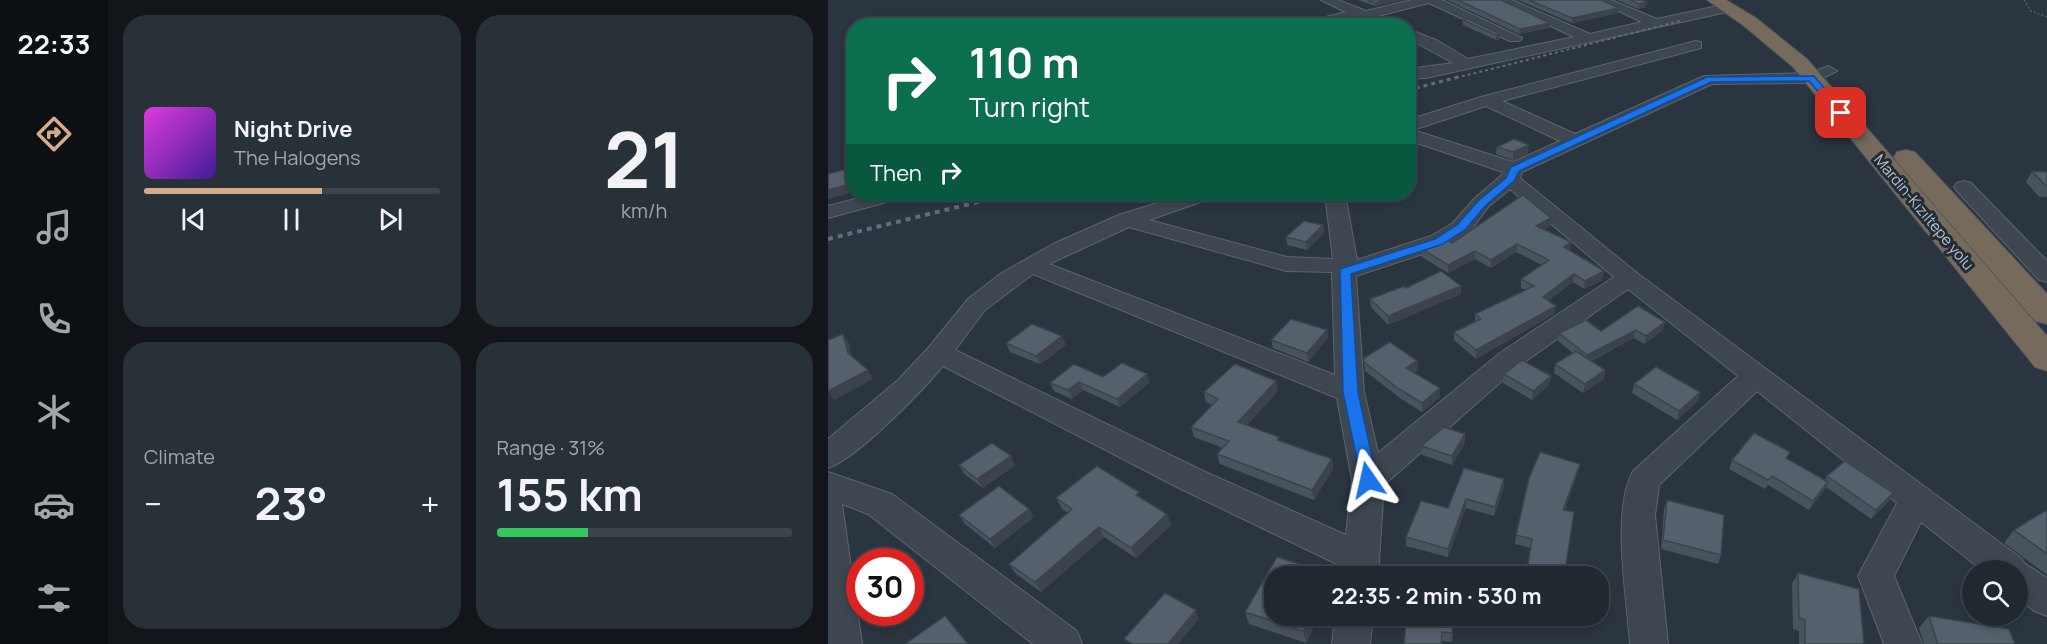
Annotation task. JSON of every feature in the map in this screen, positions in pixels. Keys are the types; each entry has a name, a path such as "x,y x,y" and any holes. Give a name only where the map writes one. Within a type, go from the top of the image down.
{"highway":[{"name":"Mardin-Kızıltepe yolu","path":"1723,4 1820,75 2047,314"},
{"name":"Mardin-Kızıltepe yolu","path":"1820,75 2047,359"}],"street":[{"path":"1327,0 1373,18"},
{"path":"1340,18 1427,0"},
{"path":"1432,0 1515,38"},
{"path":"1601,0 1653,22"},
{"path":"1698,0 1723,4"},
{"path":"1470,18 1497,8 1520,7 1543,2"},
{"path":"1416,73 1586,37 1723,4"},
{"path":"1127,220 1286,264 1345,269 1439,241 1461,228 1482,202 1512,174 1575,141 1710,79 1704,62 1710,20 1723,4"},
{"path":"1520,7 1586,37"},
{"path":"1416,37 1465,64"},
{"path":"1416,123 1487,100 1704,62 1820,75"},
{"path":"1487,100 1575,141"},
{"path":"1416,136 1481,156 1512,174 1629,278 1996,560"},
{"path":"1964,187 2047,275"},
{"path":"828,213 870,201"},
{"path":"828,456 901,396 982,299 1031,265 1065,246 1127,220 1184,201"},
{"path":"1336,201 1345,269 1350,392 1368,480 1361,566"},
{"path":"1031,265 1350,392"},
{"path":"1368,480 1510,359 1629,278"},
{"path":"939,353 1357,566"},
{"path":"1649,644 1638,515 1644,480 1756,376"},
{"path":"828,485 880,504 1063,644"},
{"path":"1903,644 1876,576 1916,499"},
{"path":"828,508 843,644"},
{"path":"2028,585 2047,599"},
{"path":"1351,644 1353,626"}],"path":[{"path":"2024,0 2031,11 2047,17"}],"building":[{"path":"1368,0 1387,0 1375,3"},
{"path":"1458,0 1501,0 1550,23 1520,29"},
{"path":"1529,0 1601,0 1619,8 1572,18"},
{"path":"1630,0 1643,0 1647,2 1639,4"},
{"path":"1468,19 1500,34 1496,35 1463,20"},
{"path":"1514,139 1529,145 1513,152 1497,147"},
{"path":"846,169 846,185 828,190 828,174"},
{"path":"2032,171 2047,172 2047,186 2046,186"},
{"path":"1523,195 1551,218 1536,226 1571,242 1564,247 1604,271 1585,281 1574,274 1543,297 1556,306 1476,350 1454,332 1481,319 1475,314 1534,286 1521,279 1549,260 1517,244 1491,260 1475,251 1448,265 1422,249 1447,240 1452,243"},
{"path":"1304,221 1323,225 1306,242 1286,237"},
{"path":"1441,271 1461,286 1388,316 1370,299 1404,286 1406,288"},
{"path":"1638,306 1665,322 1646,336 1636,330 1587,355 1559,333 1586,320 1601,331"},
{"path":"1291,319 1327,330 1307,353 1271,340"},
{"path":"1032,324 1062,336 1036,356 1006,343"},
{"path":"843,334 848,353 868,370 828,391 828,340"},
{"path":"1390,342 1417,361 1406,368 1440,388 1422,403 1399,389 1364,362 1364,358"},
{"path":"1576,351 1605,370 1585,384 1555,364"},
{"path":"1522,360 1551,376 1533,391 1504,374"},
{"path":"1122,363 1147,374 1117,399 1079,382 1068,390 1050,383 1074,364 1103,377"},
{"path":"1235,364 1276,381 1238,422 1279,437 1277,440 1332,459 1312,490 1217,454 1229,441 1191,427 1218,399 1204,392"},
{"path":"1656,367 1700,392 1679,411 1634,384"},
{"path":"1444,427 1465,434 1452,456 1421,446"},
{"path":"1754,433 1790,452 1786,458 1828,482 1813,501 1772,476 1768,480 1732,460"},
{"path":"992,443 1011,456 977,479 959,465"},
{"path":"1540,452 1580,464 1563,510 1574,512 1566,566 1528,566 1532,539 1516,535 1529,478"},
{"path":"1845,461 1893,493 1876,510 1827,476"},
{"path":"1097,466 1139,492 1136,495 1167,514 1131,548 1099,527 1035,582 1009,564 1072,509 1056,498"},
{"path":"1464,468 1504,479 1495,507 1466,499 1448,549 1406,537 1421,501 1448,508"},
{"path":"999,486 1029,509 990,539 959,515"},
{"path":"1667,500 1724,515 1721,555 1663,540"},
{"path":"2045,511 2047,512 2047,554 2014,530"},
{"path":"1277,557 1306,566 1272,566"},
{"path":"1798,573 1859,589 1864,644 1805,644 1805,620 1799,618"},
{"path":"1264,579 1264,618 1245,612"},
{"path":"1165,593 1196,610 1168,644 1132,644 1124,639"},
{"path":"945,616 968,644 905,644"},
{"path":"1929,616 1962,621 1962,626 1991,626 2009,629 2015,644 1938,644"},
{"path":"1288,626 1306,626 1303,631"},
{"path":"1406,626 1452,626 1452,633 1442,632 1441,644 1404,644"}],"railway":[{"path":"1456,78 1680,21"},
{"path":"1416,88 1462,76"},
{"path":"828,239 982,201"}],"route":[{"path":"1368,480 1350,392 1344,272 1439,241 1461,228 1482,202 1510,179 1514,169 1710,79 1812,78 1841,113"}]}
